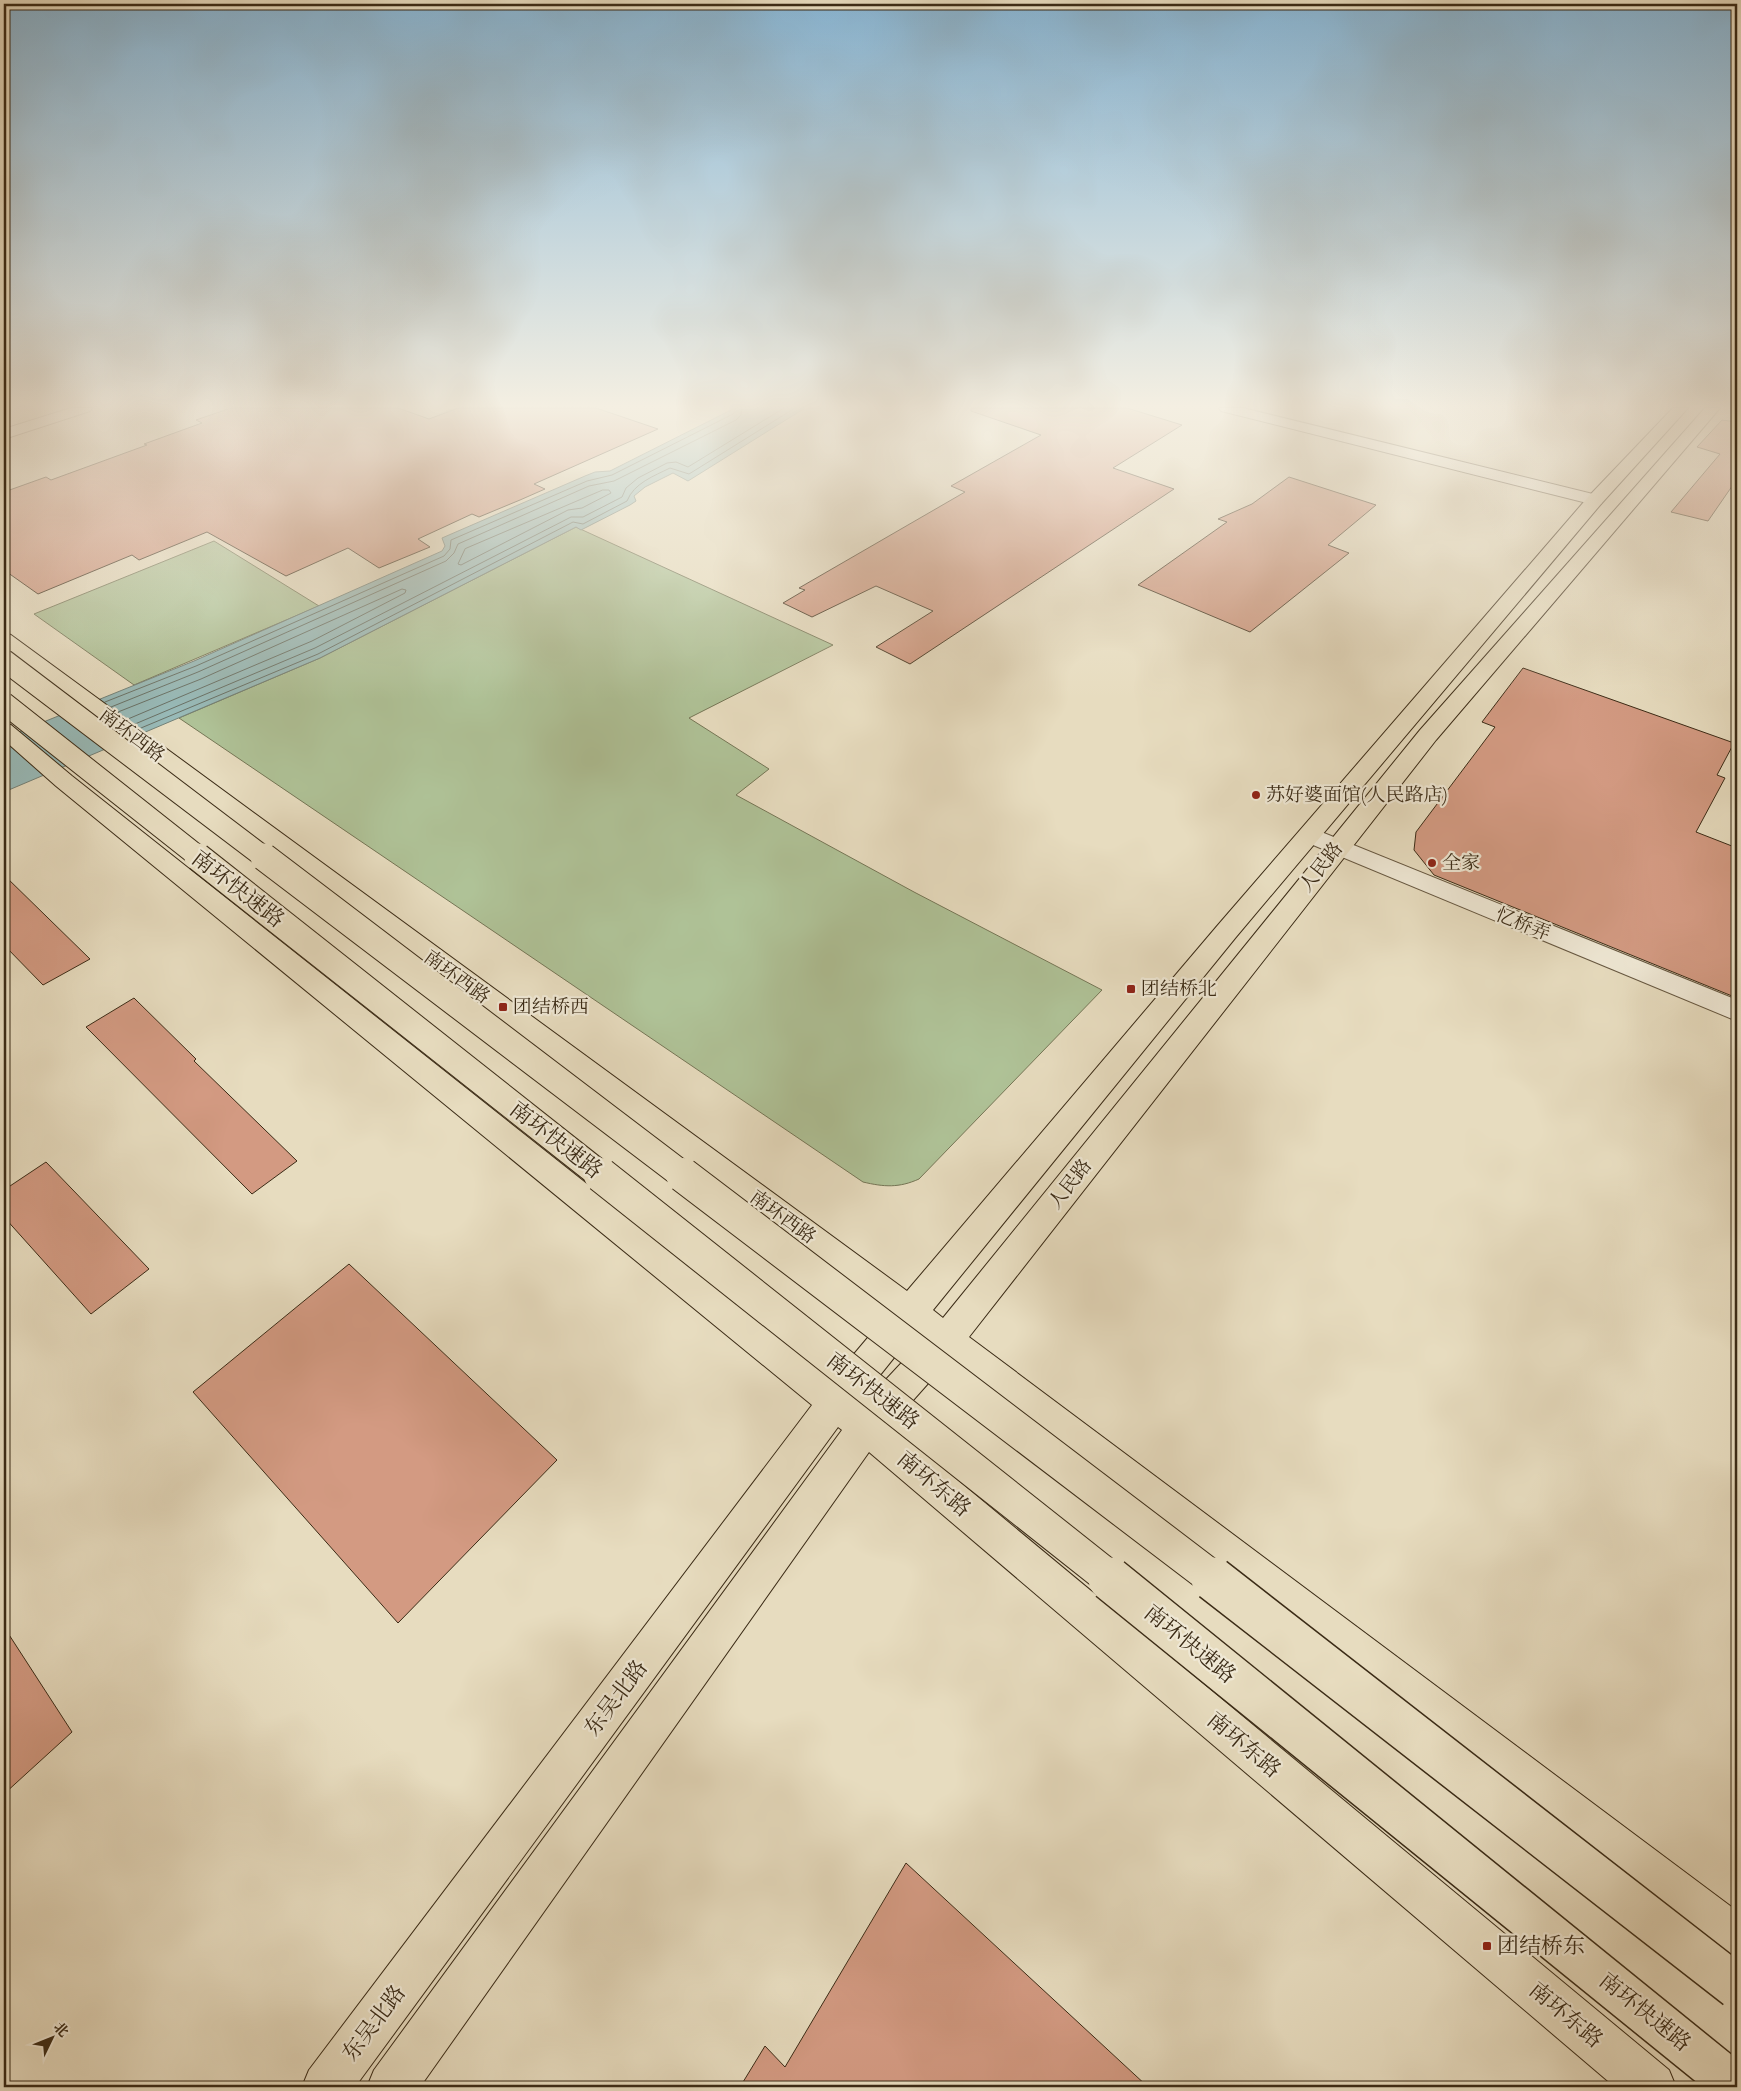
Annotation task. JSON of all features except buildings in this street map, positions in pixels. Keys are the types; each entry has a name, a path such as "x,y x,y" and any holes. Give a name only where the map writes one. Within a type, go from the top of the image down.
{"main road":[{"name":"人民路","path":"911,1313 1309,835 1590,506"},
{"name":"人民路","path":"946,1340 1428,735 1628,506"},
{"name":"南环西路","path":"4,639 144,745 911,1313"},
{"name":"南环快速路","path":"4,660 1109,1498 1737,1987"},
{"name":"南环快速路","path":"4,703 1076,1551 1737,2087"},
{"path":"4,729 64,781 850,1415"},
{"path":"911,1313 1737,1939"},
{"name":"东吴北路","path":"391,2087 850,1415 911,1313"},
{"name":"东吴北路","path":"326,2087 850,1415 946,1340"},
{"name":"南环东路","path":"850,1415 1652,2087"}],"street":[{"name":"忆桥弄","path":"1309,835 1737,1011"}],"green space":[{"path":"576,527 833,645 689,718 769,769 736,795 914,892 1102,990 919,1179 891,1186 863,1182 179,718 320,658"},
{"path":"214,541 319,606 134,685 34,614"}],"water":[{"path":"517,506 629,506 581,530 576,527 320,658 4,792 4,738 194,661 442,551 445,546 442,538"}],"place":[{"name":"苏好婆面馆(人民路店)","path":"1256,795"},
{"name":"全家","path":"1432,863"},
{"name":"团结桥北","path":"1131,989"},
{"name":"团结桥西","path":"503,1007"},
{"name":"团结桥东","path":"1487,1946"}]}
